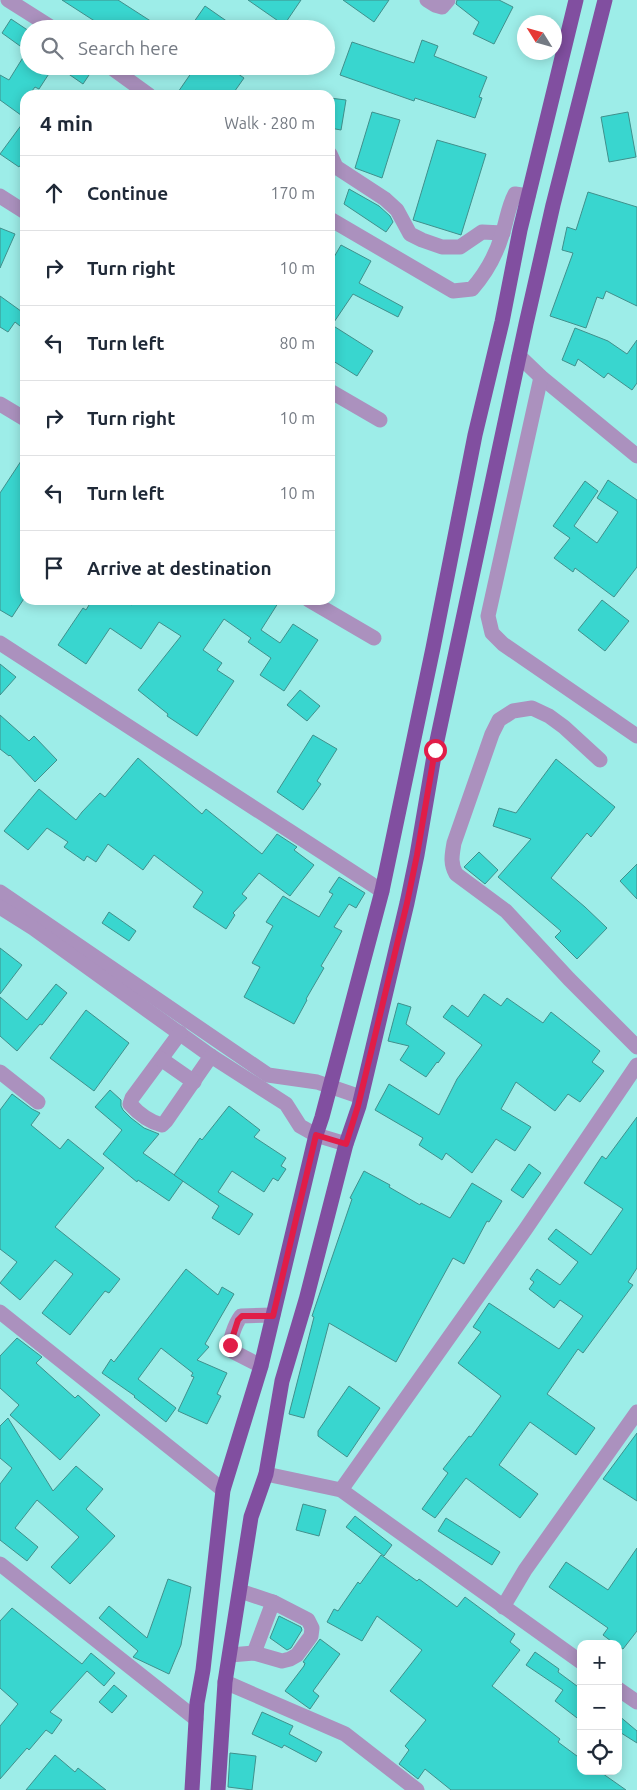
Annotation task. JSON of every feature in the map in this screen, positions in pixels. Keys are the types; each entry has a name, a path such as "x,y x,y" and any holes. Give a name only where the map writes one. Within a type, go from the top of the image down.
{"main road":[{"path":"192,1790 197,1703 203,1670 222,1490 261,1366 316,1135 382,891 434,648 475,435 498,339 528,196 576,0"},
{"path":"218,1790 225,1682 252,1517 266,1474 282,1381 306,1300 346,1144 361,1097 407,903 435,750 520,356 554,205 605,0"}],"street":[{"path":"8,0 40,20"},
{"path":"427,0 442,7 448,0"},
{"path":"121,75 142,90"},
{"path":"335,165 385,199 397,210 410,234 422,240 442,247 460,247 482,232 503,233"},
{"path":"335,222 452,291 472,290 485,274 503,233 509,205 515,194 528,196"},
{"path":"0,196 20,209"},
{"path":"520,356 541,377 637,456"},
{"path":"541,377 488,616 492,633 503,644 637,736"},
{"path":"335,394 380,420"},
{"path":"0,404 20,415"},
{"path":"318,605 374,638"},
{"path":"0,643 382,891"},
{"path":"600,760 549,716 532,708 513,711 500,720 492,734 454,843 451,859 456,874 506,911 582,993 637,1047"},
{"path":"0,892 154,1006 180,1033 211,1056 286,1104 300,1126 316,1135 346,1144"},
{"path":"0,907 154,1006 268,1075 330,1085 361,1097"},
{"path":"180,1033 132,1098 130,1104 134,1109 154,1123 162,1125 211,1056"},
{"path":"161,1059 194,1082"},
{"path":"341,1490 525,1230 637,1065"},
{"path":"0,1072 38,1102"},
{"path":"0,1312 222,1490"},
{"path":"261,1366 230,1350 230,1345 238,1320 242,1316 273,1316"},
{"path":"503,1607 525,1570 637,1412"},
{"path":"266,1474 341,1490 577,1659"},
{"path":"0,1564 196,1719"},
{"path":"230,1655 254,1653 282,1661 298,1655 311,1636 312,1628 308,1620 273,1602 240,1591"},
{"path":"254,1653 273,1602"},
{"path":"225,1682 345,1734 417,1790"},
{"path":"622,1691 637,1702"}],"building":[{"path":"62,0 118,0 149,20 93,20"},
{"path":"248,0 301,0 287,20 277,20"},
{"path":"343,0 389,0 374,22"},
{"path":"457,0 499,0 513,7 494,44 473,34 479,22 456,4"},
{"path":"205,6 225,20 195,20"},
{"path":"11,19 20,25 20,46 2,33"},
{"path":"422,40 438,46 434,56 487,77 479,97 482,98 475,118 415,98 414,101 340,75 352,42 414,63"},
{"path":"20,62 20,75 48,75 39,89 35,87 33,90 20,90 20,114 0,100 0,75 9,80"},
{"path":"70,75 89,75 83,84"},
{"path":"190,75 240,75 244,78 236,90 179,90"},
{"path":"335,99 346,100 341,130 335,129"},
{"path":"372,112 400,120 382,178 355,168"},
{"path":"628,112 636,157 609,162 601,117"},
{"path":"20,127 20,166 19,167 0,154"},
{"path":"437,140 486,154 461,235 413,220"},
{"path":"349,189 379,206 390,216 393,222 386,232 344,204"},
{"path":"588,192 637,207 637,306 606,291 603,299 597,297 586,328 550,316 573,253 562,250 567,227 576,230"},
{"path":"0,228 15,234 0,268"},
{"path":"341,245 371,261 359,283 403,307 398,317 353,294 335,321 335,255"},
{"path":"0,296 20,310 20,326 15,322 8,332 0,327"},
{"path":"335,327 373,351 357,376 335,362"},
{"path":"575,328 608,341 627,354 637,340 637,383 632,390 608,373 604,378 578,359 575,366 562,360"},
{"path":"20,463 20,605 12,617 0,610 0,493"},
{"path":"608,480 637,500 637,567 614,597 575,568 573,572 554,558 570,538 553,526 585,481 598,491 574,526 597,543 618,512 597,498"},
{"path":"602,600 629,621 605,651 578,630"},
{"path":"89,605 277,605 261,630 280,643 293,624 318,640 284,691 260,675 271,658 248,642 251,638 224,619 203,650 222,663 217,670 234,681 197,736 167,716 168,714 138,690 181,636 159,622 141,649 110,628 86,664 58,645 83,608 86,610"},
{"path":"0,664 16,677 0,695"},
{"path":"300,690 320,706 307,721 287,705"},
{"path":"0,715 29,741 34,736 57,760 35,782 10,755 0,749"},
{"path":"313,735 337,749 317,781 321,784 303,810 277,792"},
{"path":"138,758 202,814 206,809 262,854 277,834 297,847 294,850 314,865 290,896 259,873 242,894 247,898 233,913 235,915 226,929 193,907 203,892 154,855 143,870 108,844 96,862 87,856 84,861 64,847 68,842 47,828 28,850 4,831 39,789 76,820 100,793 105,797"},
{"path":"556,759 615,807 591,837 587,833 551,878 607,928 577,959 555,937 561,931 498,877 531,839 493,826 499,808 516,813"},
{"path":"479,852 498,870 485,884 464,867"},
{"path":"637,864 637,899 620,881"},
{"path":"339,877 365,893 356,908 349,904 334,927 342,931 321,966 324,968 294,1024 244,997 260,967 252,963 273,926 266,922 283,896 319,917 333,894 329,892"},
{"path":"109,912 136,931 129,941 102,923"},
{"path":"0,948 22,965 0,994"},
{"path":"56,984 67,993 42,1025 40,1024 17,1051 0,1036 0,997 27,1020"},
{"path":"484,994 501,1006 507,998 543,1023 551,1012 600,1051 592,1062 604,1071 580,1102 568,1094 555,1111 516,1082 501,1109 531,1127 515,1151 496,1139 472,1173 446,1153 442,1160 419,1145 423,1138 375,1110 389,1084 439,1115 457,1079 482,1045 443,1017 452,1005 468,1017"},
{"path":"398,1003 411,1007 406,1024 445,1053 426,1077 400,1060 409,1046 388,1041"},
{"path":"86,1010 129,1043 94,1091 50,1058"},
{"path":"110,1090 121,1100 123,1110 131,1118 144,1128 159,1134 143,1153 183,1181 169,1201 138,1180 137,1182 103,1154 122,1130 95,1107"},
{"path":"12,1094 40,1113 31,1125 60,1149 68,1139 104,1168 55,1227 120,1279 109,1293 105,1291 70,1335 42,1313 73,1274 55,1260 20,1300 0,1283 17,1262 0,1249 0,1110"},
{"path":"229,1106 260,1130 254,1137 286,1158 281,1166 286,1169 278,1181 273,1178 264,1192 232,1171 218,1192 253,1214 239,1235 212,1218 219,1206 174,1175 200,1138 202,1140"},
{"path":"637,1117 637,1268 628,1282 633,1285 583,1353 578,1349 547,1394 595,1428 576,1455 530,1422 499,1465 538,1494 520,1518 466,1478 435,1518 422,1509 448,1473 443,1469 469,1436 471,1437 501,1396 458,1363 481,1332 473,1327 489,1303 559,1349 583,1316 560,1300 554,1308 529,1289 534,1282 530,1279 537,1269 560,1285 578,1262 548,1239 556,1229 591,1255 623,1209 584,1183 602,1156 606,1159"},
{"path":"529,1164 541,1173 523,1198 511,1190"},
{"path":"364,1171 390,1185 389,1187 420,1205 421,1203 450,1218 472,1183 502,1201 489,1222 487,1221 464,1264 453,1258 396,1362 329,1323 304,1418 289,1414 314,1317 312,1316 352,1199 350,1198"},
{"path":"186,1269 218,1295 222,1287 234,1294 205,1344 209,1347 197,1360 227,1373 217,1394 221,1396 207,1424 178,1411 194,1377 191,1376 193,1373 161,1348 138,1379 176,1408 166,1422 135,1396 102,1373 111,1359 114,1362"},
{"path":"17,1338 42,1357 36,1363 75,1398 78,1395 100,1415 60,1460 10,1415 19,1405 0,1388 0,1356"},
{"path":"349,1386 380,1408 347,1457 318,1436 318,1431"},
{"path":"8,1418 53,1491 76,1466 103,1489 86,1509 115,1536 70,1584 51,1567 79,1537 37,1500 15,1528 38,1547 27,1561 0,1540 0,1484 12,1468 0,1458 0,1426"},
{"path":"637,1433 637,1501 603,1479"},
{"path":"303,1504 326,1510 319,1536 296,1530"},
{"path":"355,1516 392,1545 384,1556 346,1527"},
{"path":"446,1518 500,1552 492,1565 438,1531"},
{"path":"637,1548 637,1631 623,1649 622,1640 610,1640 603,1635 608,1628 549,1587 566,1562 608,1590"},
{"path":"381,1555 417,1581 419,1579 457,1607 465,1597 515,1634 510,1642 520,1650 492,1686 560,1739 558,1742 577,1756 577,1775 605,1775 626,1790 451,1790 425,1769 418,1779 399,1764 409,1750 405,1746 426,1720 390,1691 422,1650 377,1616 362,1641 327,1622 334,1609 338,1611 358,1582 360,1584"},
{"path":"168,1579 191,1587 181,1645 169,1674 133,1657 138,1651 99,1618 109,1606 147,1638"},
{"path":"12,1608 82,1664 91,1653 115,1673 104,1686 87,1671 50,1712 62,1720 52,1734 46,1730 29,1750 27,1748 0,1779 0,1726 18,1704 0,1688 0,1621"},
{"path":"279,1616 301,1627 302,1630 291,1648 287,1650 270,1638"},
{"path":"320,1639 340,1654 313,1691 319,1696 310,1709 285,1691 304,1666 305,1663 303,1662"},
{"path":"535,1652 559,1669 558,1672 577,1686 577,1718 555,1701 563,1690 526,1665"},
{"path":"114,1685 127,1696 112,1713 99,1702"},
{"path":"262,1712 293,1726 289,1734 322,1752 316,1762 284,1745 282,1748 252,1734"},
{"path":"622,1718 637,1731 637,1743 622,1734"},
{"path":"230,1753 256,1756 252,1790 228,1787"},
{"path":"55,1755 75,1772 78,1768 106,1790 26,1790"}],"route":[{"path":"230,1345 238,1320 242,1316 273,1316 316,1135 346,1144 358,1106 407,903 435,750"}]}
